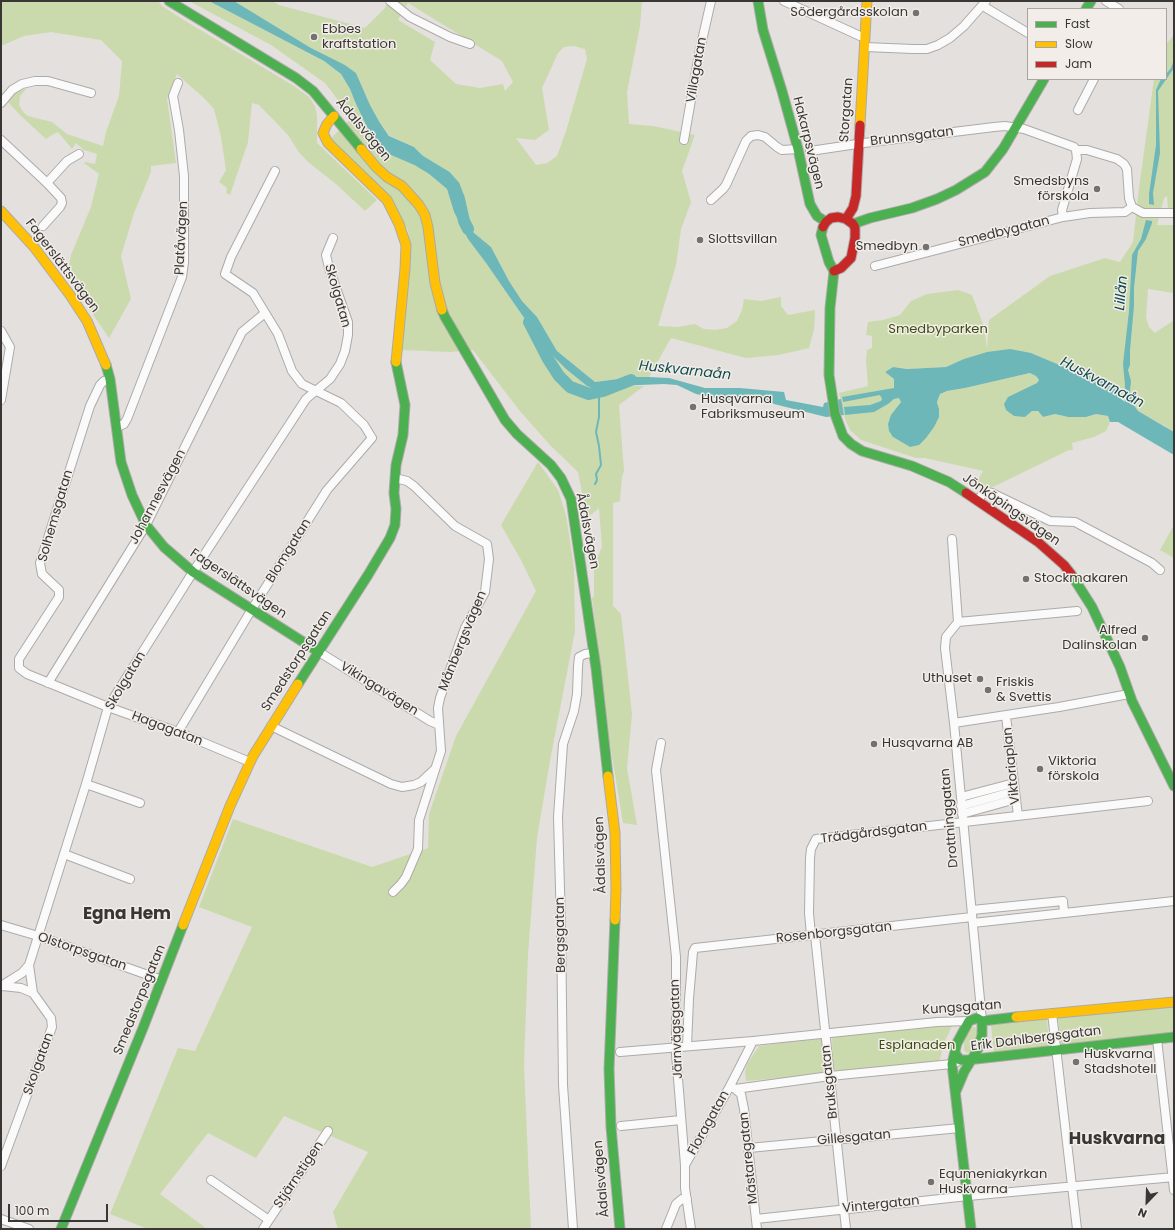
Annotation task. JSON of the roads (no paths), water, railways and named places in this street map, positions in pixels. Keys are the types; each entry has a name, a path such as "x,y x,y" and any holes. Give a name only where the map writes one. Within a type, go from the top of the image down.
{"street":[{"name":"Ådalsvägen","path":"169,1 301,82 313,91 376,167 387,177 402,186 419,205 428,227 435,283 439,302 445,317 505,420 517,434 551,465 567,489 571,499 600,707 615,833 616,889 609,1069 611,1127 620,1229"},
{"path":"390,1 410,17 450,37 470,44"},
{"name":"Villagatan","path":"684,140 699,54 711,1"},
{"name":"Hakarpsvägen","path":"758,1 763,30 798,149 812,209 817,216 826,222"},
{"path":"784,1 854,34 865,37"},
{"name":"Storgatan","path":"850,222 855,199 868,1"},
{"path":"1106,1 1117,8"},
{"path":"865,47 913,49 927,48 938,45 960,30 985,4 1027,32"},
{"path":"850,222 855,232 854,248 851,258 841,268 834,271 829,262 821,235 822,229 826,222 833,217 850,222 912,208 956,190 985,172 994,162 1043,80"},
{"path":"1078,110 1093,80"},
{"path":"1,103 12,90 22,84 35,81 48,81 91,92"},
{"name":"Platåvägen","path":"116,427 124,424 127,419 182,277 184,262 184,176 179,130 173,96 178,83"},
{"name":"Smedstorpsgatan","path":"61,1229 162,980 230,806 250,762 271,726 368,575 390,538 395,525 396,509 394,493 396,466 403,435 405,405 396,362 406,245 400,224 387,200 328,143 322,134 327,124 334,116"},
{"name":"Brunnsgatan","path":"810,151 1005,126 1024,129 1074,147 1076,150"},
{"path":"711,200 726,185 746,142 751,136 758,135 765,137 782,150 798,149"},
{"path":"1,140 61,198 62,203 60,208 43,226"},
{"path":"1063,217 1062,210 1077,159 1076,150 1087,150 1117,159 1124,164 1128,169 1129,198 1132,207 1143,213 1174,213"},
{"path":"47,184 67,161 79,154"},
{"path":"275,171 231,256 225,274 253,293 278,334 292,371 302,384 317,391"},
{"name":"Smedbygatan","path":"875,266 1063,217 1090,213 1126,212 1132,207"},
{"name":"Fagerslättsvägen","path":"1,211 34,247 70,295 87,321 106,363 110,379 121,462 132,495 146,525 164,547 193,572 319,652"},
{"name":"Skolgatan","path":"1,1166 52,1027 50,1018 33,993 29,965 86,784 108,707 193,572 306,399 330,379 340,364 345,351 348,335 348,322 329,268 326,255 333,238"},
{"name":"Jönköpingsvägen","path":"834,271 828,362 836,419 843,436 856,448 927,471 949,482 1038,542 1064,565 1072,574 1092,607 1120,667 1130,694 1174,786"},
{"name":"Johannesvägen","path":"48,683 146,525 242,332 265,313"},
{"path":"1,332 10,346 1,400"},
{"name":"Solhemsgatan","path":"19,668 19,659 59,597 59,590 42,574 40,563 90,406 100,385 104,381 110,379"},
{"name":"Blomgatan","path":"178,732 252,609 327,490 372,438 364,425 341,403 317,391"},
{"name":"Månbergsvägen","path":"393,892 402,884 418,849 419,820 441,751 438,708 440,698 465,628 485,592 489,559 487,544 455,526 414,486 407,481 395,478"},
{"path":"978,501 983,493 992,493 1050,521 1075,522 1139,556 1160,570"},
{"path":"952,539 958,622 1077,611"},
{"name":"Drottninggatan","path":"958,622 948,634 945,642 982,1010 975,1020 962,1033 952,1064 971,1229"},
{"name":"Vikingavägen","path":"319,652 430,721 439,725"},
{"name":"Bergsgatan","path":"573,1229 563,1085 558,817 563,744 574,711 577,694 579,657 592,653"},
{"name":"Hagagatan","path":"19,668 27,674 48,683 108,707 178,732 250,762"},
{"path":"954,723 1006,716 1130,694"},
{"name":"Viktoriaplan","path":"1006,716 1018,816"},
{"path":"271,726 385,783 396,786 402,787 421,782 436,768"},
{"name":"Järnvägsgatan","path":"661,743 656,770 676,956 677,1047 681,1120 685,1165 685,1188 691,1229"},
{"path":"86,784 140,803"},
{"path":"960,797 1015,791"},
{"path":"962,814 1015,791"},
{"name":"Trädgårdsgatan","path":"813,935 809,913 810,858 811,848 816,839 962,814 1018,816 1148,801"},
{"path":"64,854 130,879"},
{"path":"972,917 1035,904 1063,901 1064,913"},
{"name":"Rosenborgsgatan","path":"687,1046 689,999 693,952 695,948 972,917 1037,916 1174,901"},
{"path":"1035,904 1037,916"},
{"name":"Olstorpsgatan","path":"1,925 38,936 162,980"},
{"name":"Bruksgatan","path":"813,935 846,1229"},
{"path":"1,986 22,973 29,965"},
{"path":"1,986 21,988 33,993"},
{"name":"Kungsgatan","path":"620,1052 752,1041 937,1022 975,1020 1174,1002"},
{"path":"1052,1013 1078,1229"},
{"name":"Drottninggatan","path":"956,1094 966,1060 976,1054 982,1035 975,1020"},
{"name":"Erik Dahlbergsgatan","path":"732,1087 952,1064 966,1060 1174,1037"},
{"path":"1157,1039 1174,1190"},
{"path":"732,1087 752,1041"},
{"path":"955,1053 966,1060"},
{"name":"Mästaregatan","path":"732,1087 740,1094 744,1109 757,1229"},
{"name":"Floragatan","path":"685,1165 732,1087"},
{"path":"621,1126 681,1120"},
{"name":"Gillesgatan","path":"749,1148 960,1128"},
{"name":"Stjärnstigen","path":"263,1229 328,1131"},
{"name":"Vintergatan","path":"756,1219 968,1196 1173,1177"},
{"name":"Stjärnstigen","path":"211,1180 269,1220"},
{"path":"666,1229 676,1204 682,1199 687,1199"},
{"path":"1,1219 29,1229"}],"water":[{"name":"Huskvarnaån","path":"209,1 234,1 311,48 345,65 356,73 370,105 389,136 414,147 424,157 443,171 460,197 460,209 474,233 491,247 509,281 522,301 537,317 557,351 595,382 634,377 669,378 705,388 740,388 784,392 786,400 823,407 824,403 841,399 844,415 826,417 774,404 761,398 726,400 696,394 677,385 664,384 615,386 598,391 587,386 566,369 545,348 468,239 454,212 447,189 409,157 378,146 341,74 324,61"},
{"path":"1174,60 1174,68 1167,78 1167,73 1171,68"},
{"path":"1161,80 1166,80 1158,91 1160,153 1153,193 1154,205 1149,204 1149,194 1156,145 1156,90"},
{"path":"1146,220 1152,221 1152,223 1146,239 1138,251 1134,288 1130,365 1128,370 1131,381 1130,391 1133,404 1138,411 1174,432 1174,455 1118,422 1110,422 1108,416 1096,414 1086,417 1068,417 1055,414 1043,417 1038,411 1032,411 1025,417 1014,416 1006,410 1004,404 1008,397 1037,383 1039,380 1036,376 1030,373 947,391 940,394 937,402 939,417 934,427 919,445 910,447 893,437 889,431 888,424 891,415 901,402 899,398 894,399 874,412 845,415 844,407 870,405 881,401 882,399 880,395 843,402 842,397 894,388 894,379 885,372 893,367 907,369 946,367 964,359 987,352 1010,349 1031,353 1081,374 1105,380 1114,385 1120,398 1125,402 1126,398 1124,394 1125,385 1123,364 1129,311 1132,255 1141,239"}],"waterway":[{"name":"Huskvarnaån","path":"390,148 418,160 446,177 454,186 459,199 464,221 468,229"},
{"name":"Huskvarnaån","path":"529,322 548,359 559,376 570,387 589,394 603,391 631,380"},
{"path":"595,484 597,480 596,474 601,465 596,432 599,417 599,392"}],"place":[{"name":"Södergårdsskolan","path":"916,13"},
{"name":"Ebbes kraftstation","path":"314,37"},
{"name":"Smedsbyns förskola","path":"1097,189"},
{"name":"Slottsvillan","path":"700,240"},
{"name":"Smedbyn","path":"926,247"},
{"name":"Husqvarna Fabriksmuseum","path":"693,407"},
{"name":"Stockmakaren","path":"1026,579"},
{"name":"Alfred Dalinskolan","path":"1145,638"},
{"name":"Uthuset","path":"980,679"},
{"name":"Friskis & Svettis","path":"988,690"},
{"name":"Husqvarna AB","path":"874,744"},
{"name":"Viktoria förskola","path":"1040,769"},
{"name":"Huskvarna Stadshotell","path":"1076,1062"},
{"name":"Equmeniakyrkan Huskvarna","path":"931,1182"}],"district":[{"name":"Egna Hem","path":"127,915"},
{"name":"Huskvarna","path":"1117,1140"}],"water label":[{"name":"Lillån","path":"1122,293"}],"park label":[{"name":"Smedbyparken","path":"938,330"},
{"name":"Esplanaden","path":"917,1046"}]}
